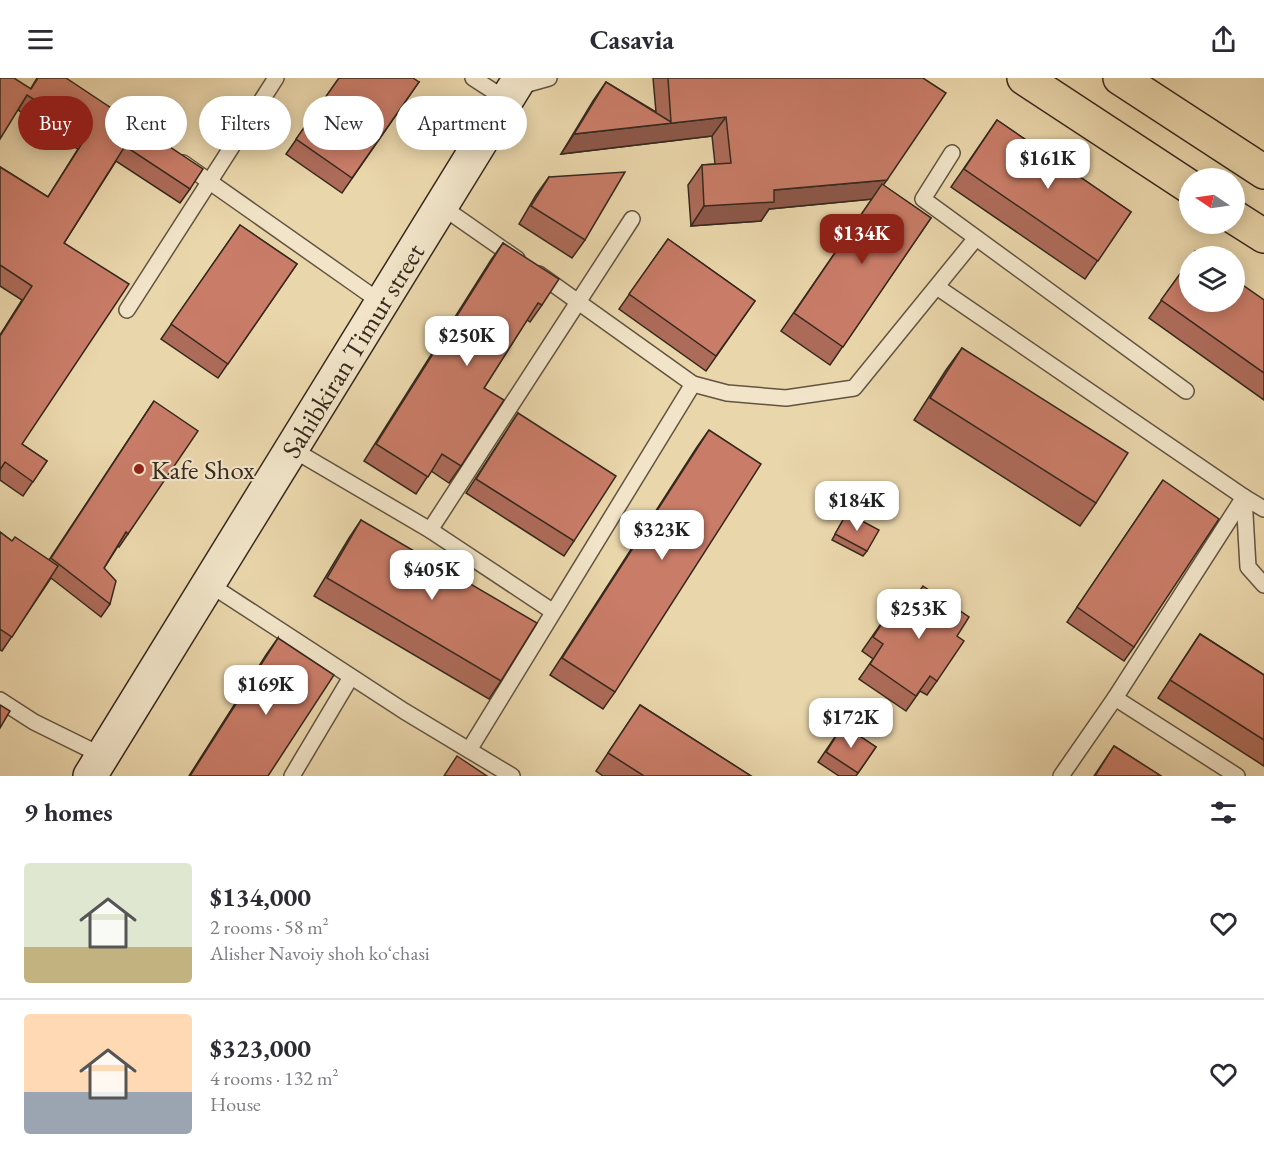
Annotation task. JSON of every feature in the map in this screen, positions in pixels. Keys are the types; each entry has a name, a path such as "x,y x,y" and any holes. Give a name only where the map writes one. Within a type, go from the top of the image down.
{"main road":[{"path":"1024,78 1179,180"},
{"path":"1120,78 1264,172"},
{"name":"Sahibkiran Timur street","path":"97,766 514,88"},
{"path":"1245,224 1264,236"}],"lane":[{"path":"127,310 276,78"},
{"path":"473,78 514,88 549,78"},
{"path":"168,152 382,303"},
{"path":"952,153 923,199 1186,391"},
{"path":"441,206 693,384 727,393 786,398 855,388 976,238"},
{"path":"430,530 580,303 632,219"},
{"path":"937,287 1264,509"},
{"path":"469,750 693,384"},
{"path":"292,449 430,530 552,611"},
{"path":"1244,497 1248,567 1264,585"},
{"path":"1061,776 1115,698 1244,497"},
{"path":"209,584 351,677 512,776"},
{"path":"292,776 351,677"},
{"path":"1115,698 1238,776"},
{"path":"0,700 97,766"}],"building":[{"path":"0,78 14,78 31,89 38,78 66,78 105,104 105,150 122,150 64,243 129,284 22,444 47,461 33,482 5,462 0,470 0,336 32,286 0,265 0,167 48,197 78,150 93,150 93,96 18,96 18,110 0,139"},
{"path":"339,78 413,78 419,82 409,96 396,96 396,115 384,132 384,96 326,96"},
{"path":"668,78 923,78 946,93 887,180 774,190 774,202 704,206 702,165 731,163 726,117 574,134 606,82 671,122"},
{"path":"997,120 1131,212 1098,261 964,169"},
{"path":"303,129 303,144 296,139"},
{"path":"131,150 174,150 203,169 190,189"},
{"path":"312,150 372,150 352,178"},
{"path":"625,172 585,240 531,206 549,177"},
{"path":"882,184 931,218 843,347 794,313"},
{"path":"240,225 297,264 228,364 171,324"},
{"path":"668,239 755,301 716,356 629,294"},
{"path":"503,243 559,279 542,305 538,303 484,388 504,400 461,466 442,454 428,477 376,444"},
{"path":"1179,275 1179,312 1245,312 1245,287 1264,300 1264,373 1161,300"},
{"path":"962,348 1128,453 1096,503 930,398"},
{"path":"154,401 198,431 128,534 126,532 104,568 116,581 110,604 51,558"},
{"path":"518,413 616,476 574,541 476,479"},
{"path":"709,430 761,464 615,692 562,658"},
{"path":"1163,480 1219,519 1134,647 1077,607"},
{"path":"847,513 879,530 867,551 835,534"},
{"path":"361,520 537,623 501,681 327,578"},
{"path":"0,532 12,541 15,537 58,566 12,637 0,629"},
{"path":"923,586 969,617 957,636 964,641 937,681 930,676 916,696 870,664 883,644 873,637 898,599 909,606"},
{"path":"1200,634 1264,675 1264,740 1170,680"},
{"path":"278,638 334,675 268,776 190,776"},
{"path":"0,705 10,711 0,728"},
{"path":"640,705 751,776 644,776 608,753"},
{"path":"843,725 876,747 858,773 826,752"},
{"path":"1114,746 1161,776 1095,776"},
{"path":"457,756 487,776 444,776"}],"place":[{"name":"Kafe Shox","path":"139,469"}]}
